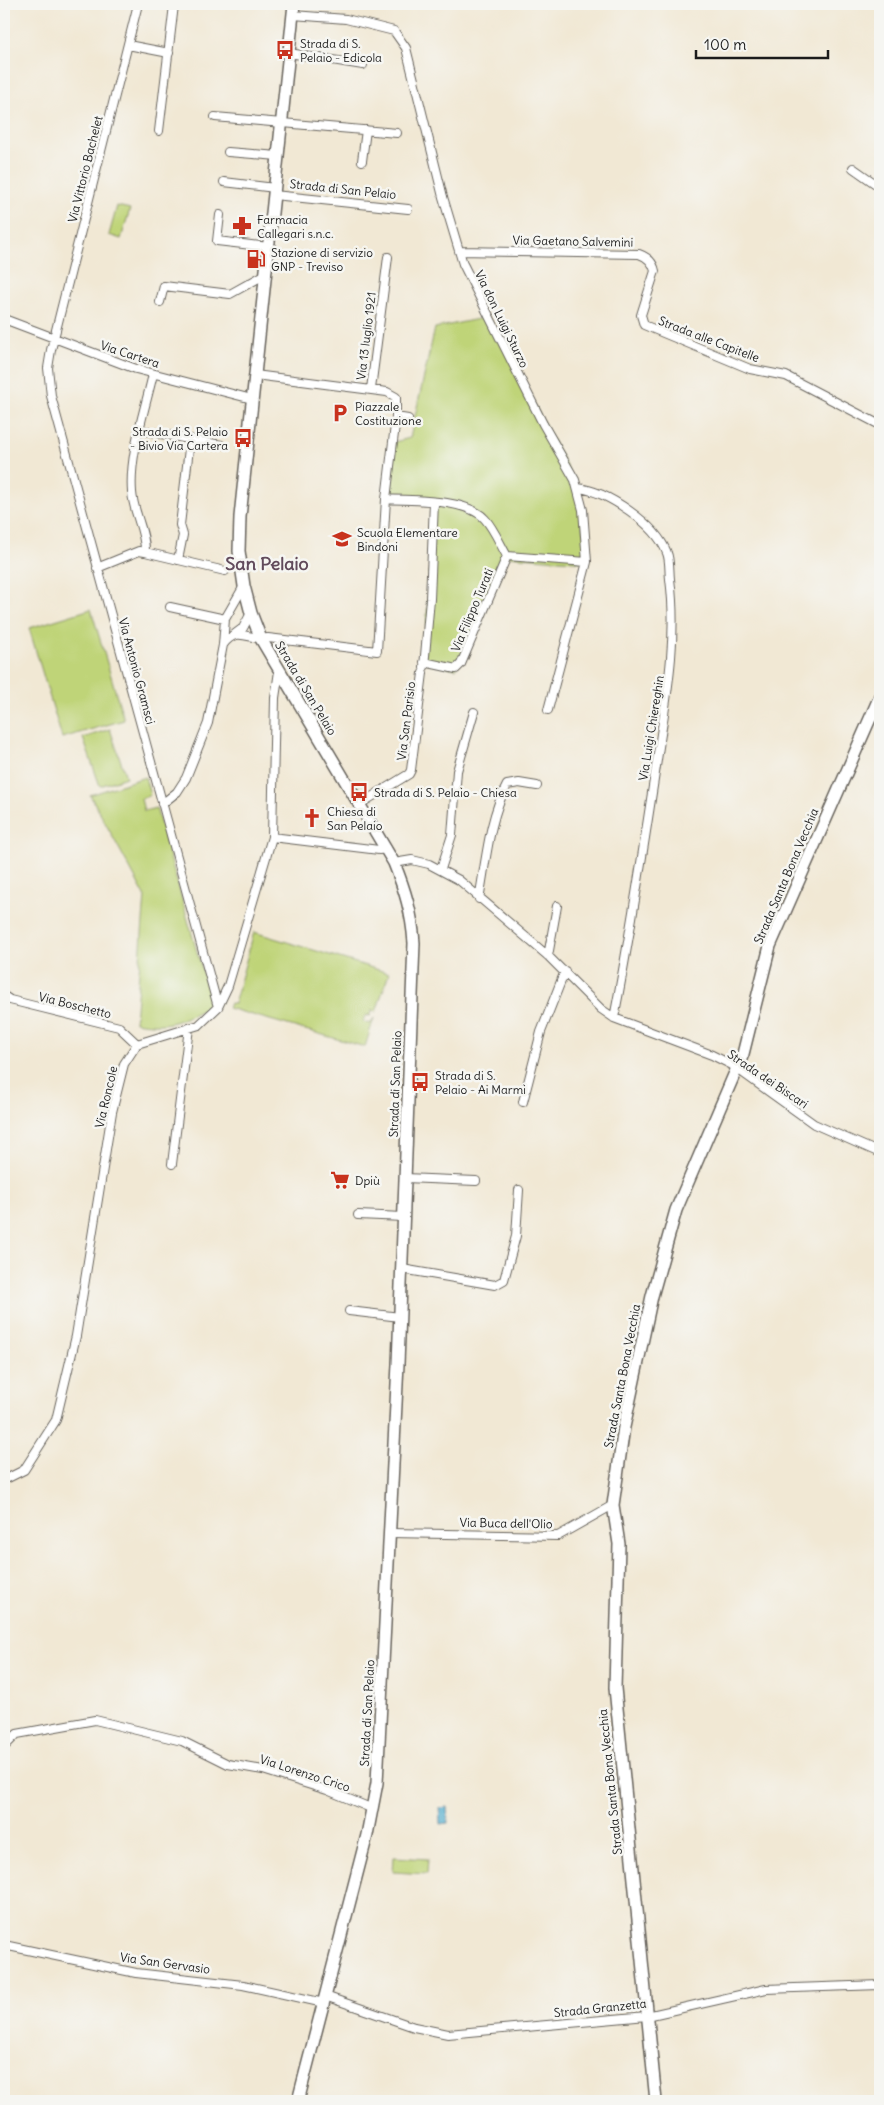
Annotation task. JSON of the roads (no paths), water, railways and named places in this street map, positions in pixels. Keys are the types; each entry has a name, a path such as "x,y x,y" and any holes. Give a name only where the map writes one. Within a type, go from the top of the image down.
{"main road":[{"name":"Strada di San Pelaio","path":"293,9 239,536 244,586 251,613 261,639 387,848 407,894 412,917 414,943 400,1317 381,1727 373,1809 298,2101"},
{"name":"Strada Santa Bona Vecchia","path":"656,2101 615,1688 619,1544 614,1506 624,1427 652,1296 676,1210 743,1054 770,946 880,696"}],"street":[{"name":"Via Vittorio Bachelet","path":"54,339 138,4"},
{"path":"159,131 174,5"},
{"name":"Via don Luigi Sturzo","path":"293,9 346,19 394,31 406,48 463,264 494,330 578,488 583,510 587,562 548,710"},
{"path":"128,45 169,53"},
{"path":"289,53 362,65"},
{"path":"215,117 397,133"},
{"path":"362,161 366,130"},
{"path":"228,152 278,156"},
{"path":"853,168 880,188"},
{"name":"Strada di San Pelaio","path":"224,182 275,192 408,210"},
{"path":"220,215 217,241 269,247"},
{"name":"Via Gaetano Salvemini","path":"459,251 542,251 638,254 646,256 654,266 654,271 641,321"},
{"name":"Via 13 luglio 1921","path":"371,389 388,257"},
{"path":"160,302 164,286 230,294 266,274"},
{"name":"Via Cartera","path":"4,319 153,374 252,399"},
{"name":"Strada alle Capitelle","path":"641,321 644,325 670,338 750,369 786,376 880,425"},
{"name":"Via Antonio Gramsci","path":"54,339 48,368 50,396 218,1007"},
{"path":"145,552 132,494 132,474 153,374"},
{"path":"233,635 248,635 261,639 268,638 377,651 386,499 396,417 396,398 387,392 371,389 255,375"},
{"path":"396,417 408,419"},
{"path":"140,430 221,445"},
{"path":"178,560 190,440"},
{"name":"Via Luigi Chiereghin","path":"578,488 592,490 625,508 651,529 667,553 674,602 671,667 633,920 614,1018"},
{"path":"386,499 434,502 473,510 484,519 507,556 587,562"},
{"name":"Via San Parisio","path":"360,804 409,774 411,770 430,600 434,502"},
{"path":"97,568 140,551 225,571"},
{"name":"Via Filippo Turati","path":"424,667 456,669 461,664 489,603 507,556"},
{"path":"162,804 177,792 186,778 208,723 224,646 225,619 244,586"},
{"path":"170,606 225,619"},
{"path":"224,646 233,635 244,628 251,613"},
{"path":"137,1044 199,1025 218,1007 228,986 272,837 276,698 279,670"},
{"path":"276,698 290,690"},
{"path":"442,869 452,835 457,771 474,712"},
{"path":"479,899 494,821 503,792 507,785 520,783 537,786"},
{"path":"272,837 379,850 387,848"},
{"name":"Strada dei Biscari","path":"394,863 412,860 442,869 459,880 565,971 600,1009 614,1018 712,1056 737,1069 814,1124 880,1153"},
{"path":"548,956 557,906"},
{"path":"523,1102 541,1032 565,971"},
{"name":"Via Boschetto","path":"4,996 10,1000 119,1027 137,1044"},
{"path":"172,1164 189,1028"},
{"name":"Via Roncole","path":"4,1480 24,1470 56,1420 76,1336 112,1112 124,1064 137,1044"},
{"path":"405,1178 476,1182"},
{"path":"402,1269 495,1285 504,1280 516,1236 520,1190"},
{"path":"358,1215 404,1216"},
{"path":"349,1311 400,1317"},
{"name":"Via Buca dell'Olio","path":"390,1533 558,1536 614,1506"},
{"name":"Via Lorenzo Crico","path":"4,1747 17,1734 95,1720 182,1741 228,1764 263,1770 327,1790 373,1809"},
{"name":"Via San Gervasio","path":"4,1945 136,1973 243,1984 324,2000"},
{"name":"Strada Granzetta","path":"324,2000 414,2027 448,2034 647,2016 766,1989 880,1985"}],"water":[{"path":"447,1807 448,1823 440,1824 439,1808"}],"place":[{"name":"Strada di S. Pelaio - Edicola","path":"285,50"},
{"name":"Farmacia Callegari s.n.c.","path":"242,226"},
{"name":"Stazione di servizio GNP - Treviso","path":"256,259"},
{"name":"Piazzale Costituzione","path":"340,413"},
{"name":"Strada di S. Pelaio - Bivio Via Cartera","path":"243,438"},
{"name":"Scuola Elementare Bindoni","path":"342,539"},
{"name":"Strada di S. Pelaio - Chiesa","path":"359,792"},
{"name":"Chiesa di San Pelaio","path":"312,818"},
{"name":"Strada di S. Pelaio - Ai Marmi","path":"420,1082"},
{"name":"Dpiù","path":"340,1180"}],"district":[{"name":"San Pelaio","path":"267,563"}]}
